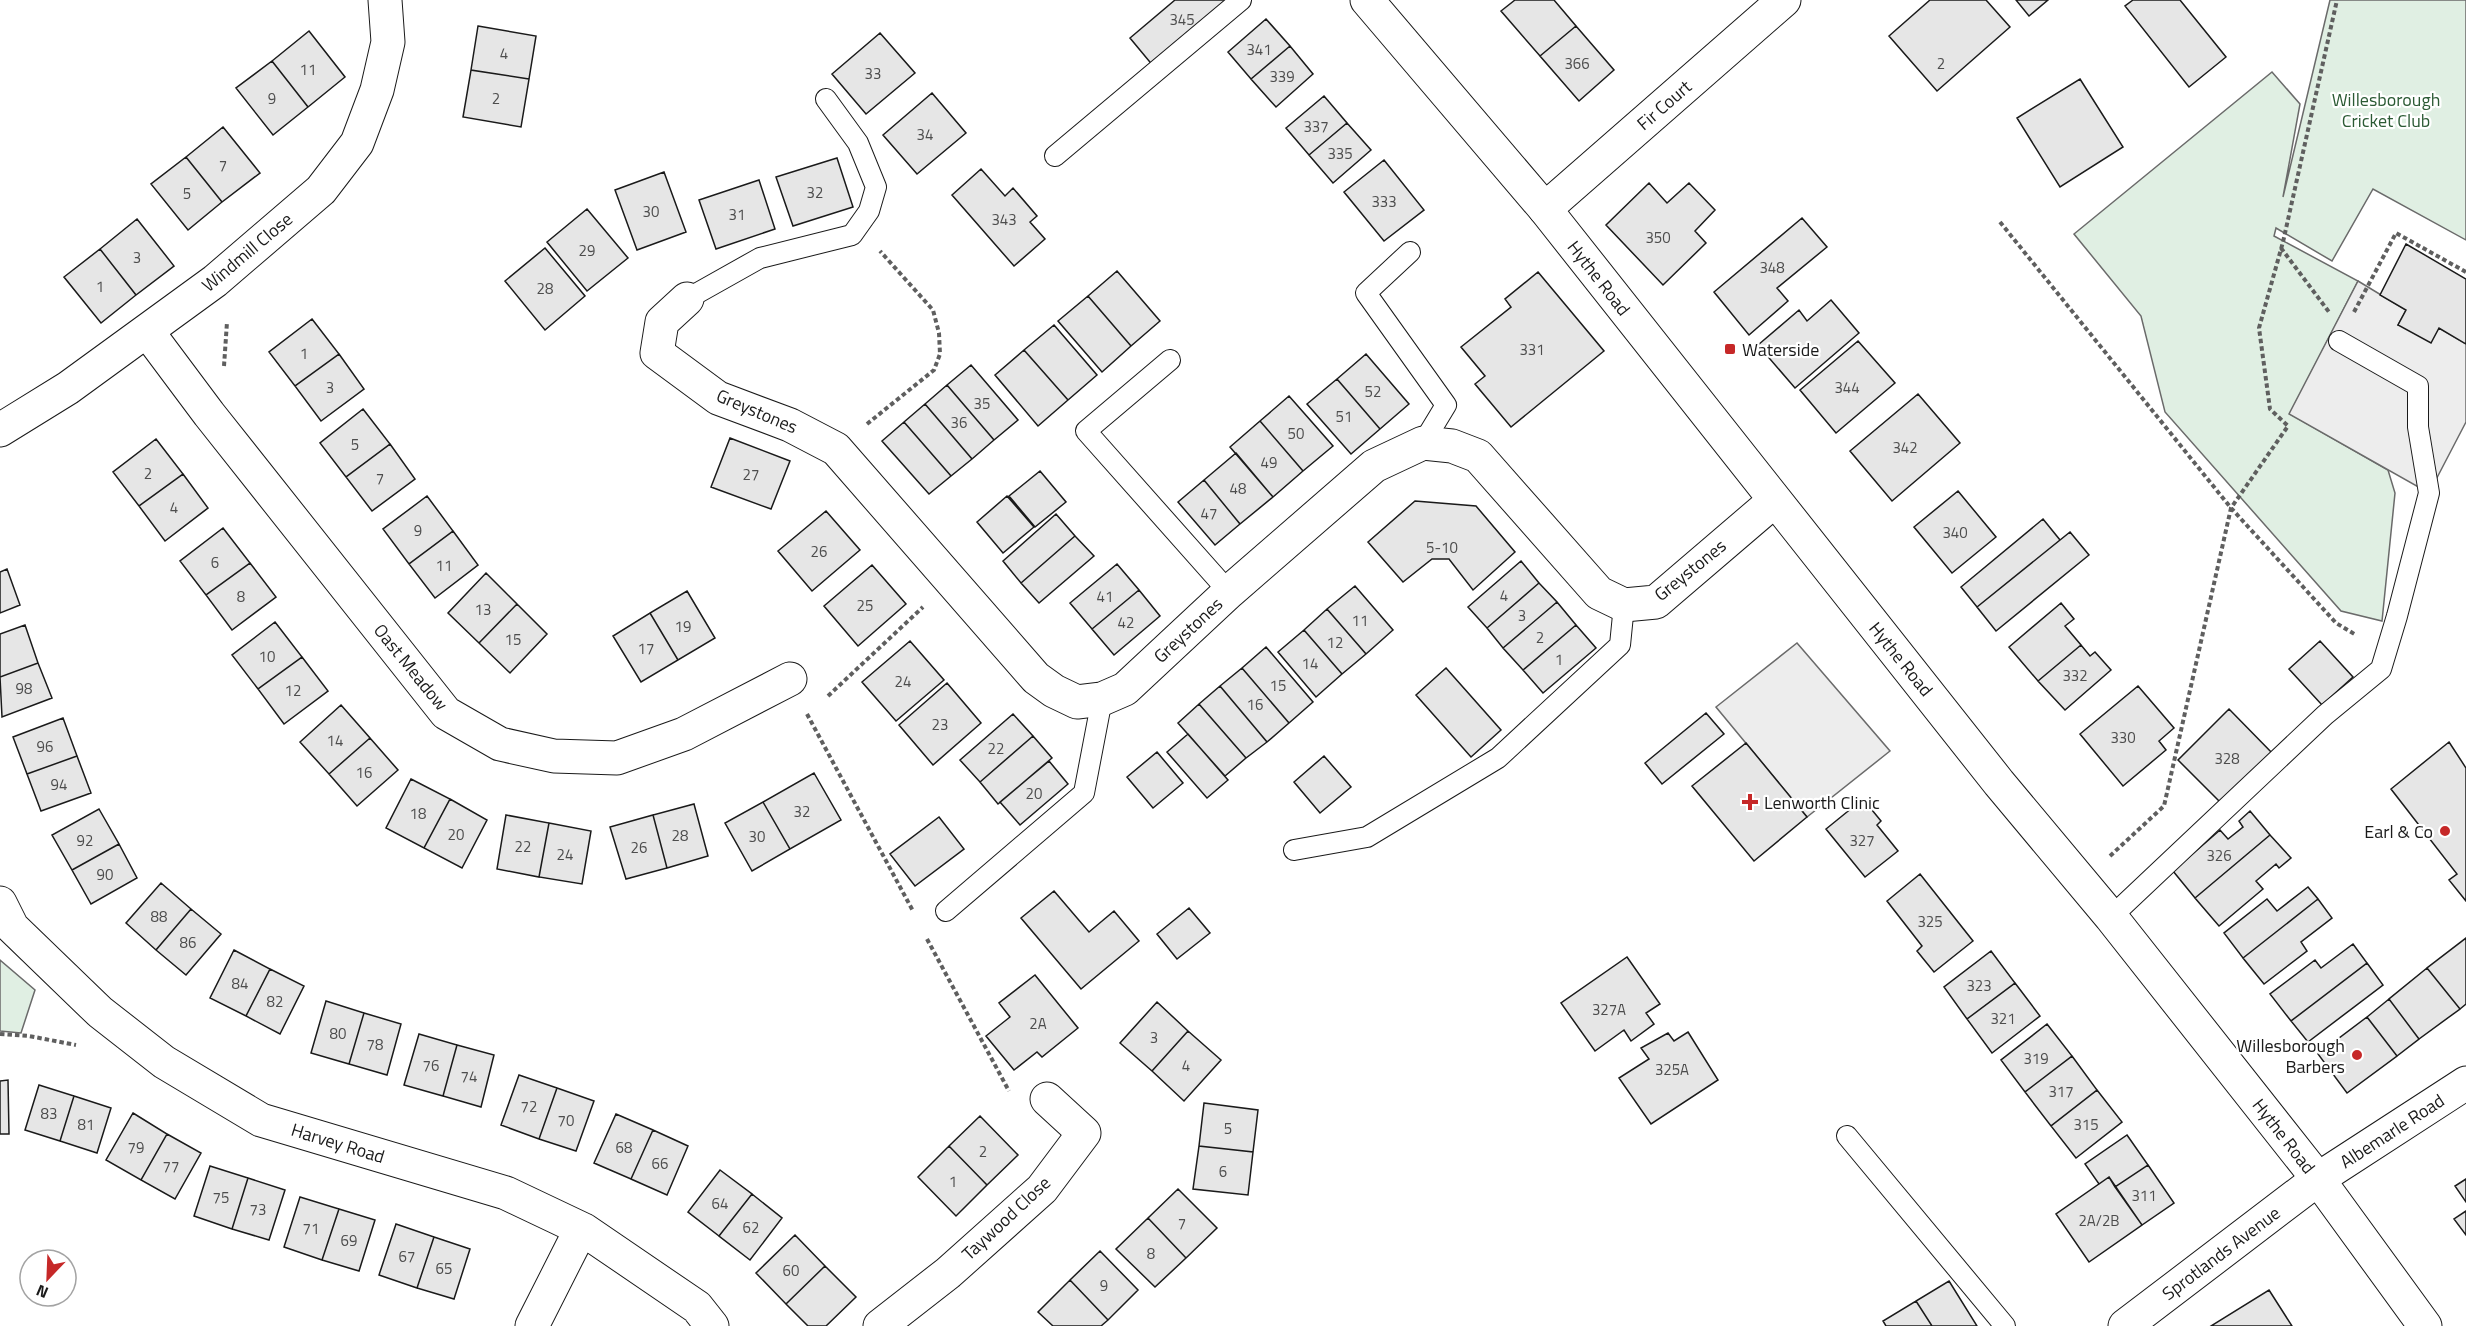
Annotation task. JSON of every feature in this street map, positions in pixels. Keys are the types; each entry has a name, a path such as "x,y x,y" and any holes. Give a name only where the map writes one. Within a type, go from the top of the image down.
{"street":[{"name":"Windmill Close","path":"0,430 69,387 215,281 321,190 357,142 377,90 388,42 385,0"},
{"name":"Hythe Road","path":"1367,0 1545,209 1774,501 2111,918 2318,1179 2425,1326"},
{"name":"Fir Court","path":"1545,209 1784,0"},
{"name":"Greystones","path":"687,299 662,322 657,353 718,398 790,425 836,448 1036,678 1054,692 1077,702 1102,699 1125,688 1229,591 1374,466 1423,443"},
{"name":"Oast Meadow","path":"147,331 209,414 446,713 500,744 554,756 617,758 684,734 790,679"},
{"path":"1423,443 1452,446 1478,456 1599,593 1624,605"},
{"name":"Greystones","path":"1624,605 1656,602 1774,501"},
{"name":"Harvey Road","path":"4,922 100,1012 164,1062 261,1119 506,1193 584,1230 697,1307 712,1326"},
{"name":"Albemarle Road","path":"2318,1179 2466,1083"},
{"name":"Taywood Close","path":"880,1326 948,1272 1042,1189 1077,1143 1084,1133 1047,1099"},
{"name":"Sprotlands Avenue","path":"2125,1326 2318,1179"},
{"path":"532,1326 574,1243 584,1230"}],"lane":[{"path":"1055,156 1241,0"},
{"path":"687,299 760,258 852,235 869,211 876,187 858,143 826,99"},
{"path":"1410,252 1366,293 1446,405 1423,443"},
{"path":"2111,918 2325,715 2380,669 2397,616 2429,493 2418,427 2418,386 2339,341"},
{"path":"1170,360 1086,431 1229,591"},
{"path":"1294,850 1366,837 1498,758 1620,645 1624,605"},
{"path":"946,910 1084,793 1102,699"},
{"path":"1847,1136 2005,1326"}],"path":[{"path":"2081,883 2164,806 2231,508 2288,426 2270,409 2259,328 2281,247 2337,0"},
{"path":"2000,222 2231,508 2336,623 2385,652"},
{"path":"836,448 934,370 940,354 939,333 933,310 858,226"},
{"path":"2339,341 2396,232 2466,272"},
{"path":"2281,247 2337,322 2339,341"},
{"path":"209,414 222,390 228,303 215,281"},
{"path":"824,699 951,580"},
{"path":"807,715 816,707"},
{"path":"0,1034 29,1036 80,1046"}],"green space":[{"name":"Willesborough Cricket Club","path":"2330,0 2466,0 2466,240 2373,189 2332,261 2276,228 2274,236 2358,281 2290,414 2388,470 2395,493 2382,621 2341,611 2165,412 2141,316 2074,234 2272,72 2300,104 2283,197"},
{"path":"0,960 35,990 21,1033 0,1031"}],"shaded area":[{"path":"2358,281 2406,310 2398,325 2439,328 2466,344 2466,422 2429,493 2289,414"},
{"path":"1797,643 1890,751 1807,817 1716,707"}],"building":[{"path":"1175,0 1235,0 1154,67 1130,38"},
{"path":"1515,0 1554,0 1576,26 1540,56 1501,11"},
{"path":"1930,0 1986,0 2010,27 1937,91 1889,36"},
{"path":"2016,0 2048,0 2029,16"},
{"path":"2133,0 2180,0 2226,57 2189,87 2125,6"},
{"path":"1266,19 1290,46 1251,79 1228,52"},
{"path":"478,26 536,36 529,79 471,70"},
{"path":"1576,26 1614,70 1579,101 1540,56"},
{"path":"309,31 345,77 308,107 272,61"},
{"path":"880,33 915,73 866,114 832,74"},
{"path":"1290,46 1313,74 1276,107 1251,79"},
{"path":"272,61 308,107 273,135 236,88"},
{"path":"471,70 529,79 521,127 463,117"},
{"path":"2080,79 2123,147 2060,187 2017,118"},
{"path":"932,93 966,133 917,174 883,135"},
{"path":"1324,96 1347,123 1309,155 1286,128"},
{"path":"1347,123 1371,150 1333,183 1309,155"},
{"path":"223,127 260,173 222,202 186,157"},
{"path":"186,157 222,202 188,230 151,184"},
{"path":"837,158 853,207 793,226 776,177"},
{"path":"1384,160 1424,210 1384,241 1344,192"},
{"path":"981,169 1005,196 1013,188 1037,216 1030,222 1045,239 1014,266 952,195"},
{"path":"664,172 686,232 637,250 615,190"},
{"path":"759,180 775,229 716,249 699,200"},
{"path":"1649,183 1667,203 1689,183 1715,210 1695,231 1706,243 1663,285 1606,225"},
{"path":"587,209 628,258 587,291 547,242"},
{"path":"1802,218 1827,247 1777,288 1788,301 1749,335 1714,292"},
{"path":"137,219 174,266 136,295 100,249"},
{"path":"2406,244 2466,279 2466,344 2439,328 2431,343 2398,325 2406,310 2380,295"},
{"path":"545,248 585,296 545,330 505,281"},
{"path":"100,249 136,295 101,323 64,277"},
{"path":"1117,271 1160,321 1131,346 1088,296"},
{"path":"1538,272 1604,351 1511,427 1475,384 1485,376 1461,347 1511,307 1505,299"},
{"path":"1088,296 1131,346 1102,372 1058,321"},
{"path":"1831,300 1859,333 1795,388 1758,345 1799,310 1807,321"},
{"path":"312,319 339,354 295,386 269,352"},
{"path":"1054,325 1097,375 1068,400 1024,350"},
{"path":"1858,341 1895,383 1836,433 1800,390"},
{"path":"1024,350 1068,400 1038,426 995,375"},
{"path":"339,354 364,389 321,421 295,386"},
{"path":"1366,354 1409,404 1380,429 1337,379"},
{"path":"971,365 1018,420 994,440 947,385"},
{"path":"1337,379 1380,429 1351,454 1307,404"},
{"path":"947,385 994,440 972,459 925,404"},
{"path":"1918,394 1960,443 1892,501 1850,451"},
{"path":"1289,396 1333,446 1303,471 1260,421"},
{"path":"925,404 972,459 951,476 904,422"},
{"path":"363,409 390,444 346,477 320,443"},
{"path":"1260,421 1303,471 1273,497 1230,447"},
{"path":"904,422 951,476 929,494 882,441"},
{"path":"730,438 790,461 771,509 711,487"},
{"path":"156,439 183,474 139,506 113,472"},
{"path":"390,444 415,479 372,511 346,477"},
{"path":"1236,453 1273,497 1240,524 1204,480"},
{"path":"1040,471 1066,502 1035,527 1009,496"},
{"path":"183,474 208,508 165,541 139,506"},
{"path":"1204,480 1240,524 1215,545 1178,502"},
{"path":"1958,491 1996,537 1952,573 1914,527"},
{"path":"427,496 453,531 409,564 383,529"},
{"path":"1007,496 1034,527 1003,553 977,522"},
{"path":"1415,501 1476,506 1515,552 1473,590 1449,559 1432,559 1403,582 1368,542"},
{"path":"826,511 860,550 812,591 778,551"},
{"path":"1056,514 1075,536 1021,583 1003,561"},
{"path":"2043,519 2060,540 1977,607 1961,587"},
{"path":"223,528 250,563 206,595 180,561"},
{"path":"453,531 478,565 435,598 409,564"},
{"path":"2070,532 2089,555 1996,631 1977,607"},
{"path":"1075,536 1094,556 1039,603 1021,583"},
{"path":"1521,561 1539,583 1487,628 1468,607"},
{"path":"250,563 276,597 232,630 206,595"},
{"path":"1117,564 1139,590 1092,629 1070,603"},
{"path":"872,565 906,604 858,646 824,606"},
{"path":"7,569 20,605 0,613 0,572"},
{"path":"486,573 517,604 479,643 448,613"},
{"path":"1539,583 1557,602 1503,648 1487,628"},
{"path":"1355,586 1393,630 1366,654 1327,609"},
{"path":"1139,590 1160,616 1114,655 1092,629"},
{"path":"687,591 715,638 678,660 650,613"},
{"path":"1557,602 1576,625 1523,670 1503,648"},
{"path":"2061,603 2074,619 2065,626 2081,645 2038,681 2009,647"},
{"path":"517,604 547,634 510,673 479,643"},
{"path":"1327,609 1366,654 1342,674 1304,630"},
{"path":"650,613 678,660 641,682 613,636"},
{"path":"275,622 302,657 258,689 232,655"},
{"path":"25,625 38,663 0,677 0,634"},
{"path":"1576,625 1596,648 1543,693 1523,670"},
{"path":"1304,630 1342,674 1316,697 1278,652"},
{"path":"910,641 944,680 896,721 862,682"},
{"path":"2320,641 2353,677 2322,705 2289,669"},
{"path":"2081,645 2090,656 2095,652 2111,670 2065,710 2038,681"},
{"path":"1266,647 1313,702 1289,723 1242,668"},
{"path":"302,657 328,691 284,724 258,689"},
{"path":"38,663 52,698 2,717 0,677"},
{"path":"1242,668 1289,723 1267,742 1220,686"},
{"path":"1446,668 1501,730 1471,757 1416,695"},
{"path":"947,683 981,723 933,765 899,725"},
{"path":"1220,686 1267,742 1246,758 1199,704"},
{"path":"2138,686 2174,728 2159,741 2166,750 2123,786 2080,734"},
{"path":"1199,704 1246,758 1225,776 1178,723"},
{"path":"341,705 370,738 329,774 300,742"},
{"path":"2229,709 2275,756 2224,806 2178,760"},
{"path":"1706,713 1724,734 1662,784 1645,763"},
{"path":"1013,714 1033,736 980,782 960,760"},
{"path":"63,718 77,756 27,774 13,737"},
{"path":"1188,734 1228,780 1207,798 1167,752"},
{"path":"1033,736 1052,758 998,804 980,782"},
{"path":"370,738 398,770 357,806 329,774"},
{"name":"Earl & Co","path":"2449,742 2466,768 2466,901 2449,880 2457,874 2391,789"},
{"name":"Lenworth Clinic","path":"1746,743 1807,817 1754,861 1692,786"},
{"path":"1157,752 1183,783 1153,808 1127,777"},
{"path":"77,756 91,793 41,811 27,774"},
{"path":"1324,756 1351,787 1320,813 1294,782"},
{"path":"1049,761 1068,784 1020,825 1000,802"},
{"path":"814,773 841,820 790,849 763,802"},
{"path":"411,779 450,799 424,848 386,828"},
{"path":"450,799 487,820 462,868 424,848"},
{"path":"1863,799 1881,821 1877,825 1898,851 1865,877 1826,829"},
{"path":"763,802 790,849 752,871 725,823"},
{"path":"694,804 708,856 667,868 653,815"},
{"path":"99,809 119,844 72,870 52,835"},
{"path":"2250,811 2270,835 2195,898 2173,871 2220,830 2228,839 2243,827 2239,821"},
{"path":"506,815 549,823 539,877 497,869"},
{"path":"653,815 667,868 626,879 610,827"},
{"path":"939,817 964,849 915,886 890,854"},
{"path":"549,823 591,831 582,884 539,877"},
{"path":"2270,835 2291,858 2279,868 2276,864 2256,881 2263,889 2219,926 2195,898"},
{"path":"119,844 137,878 91,904 72,870"},
{"path":"1920,874 1973,941 1934,972 1917,951 1922,946 1887,901"},
{"path":"161,883 191,909 156,950 126,923"},
{"path":"2308,887 2318,899 2243,958 2224,933 2267,899 2277,911"},
{"path":"1054,891 1089,932 1114,911 1139,941 1081,989 1021,918"},
{"path":"2318,899 2332,918 2301,942 2307,951 2264,984 2243,958"},
{"path":"1189,908 1210,933 1177,959 1157,934"},
{"path":"191,909 221,934 186,975 156,950"},
{"path":"2466,938 2466,1004 2460,1009 2427,968"},
{"path":"2353,944 2367,963 2291,1021 2270,994 2315,960 2321,968"},
{"path":"234,950 270,969 246,1016 210,998"},
{"path":"1991,951 2015,983 1967,1019 1944,987"},
{"path":"1627,957 1660,1004 1646,1013 1654,1024 1631,1041 1624,1030 1595,1051 1561,1003"},
{"path":"2367,963 2383,985 2308,1042 2291,1021"},
{"path":"2427,968 2460,1009 2419,1039 2389,999"},
{"path":"270,969 304,986 280,1034 246,1016"},
{"path":"1035,975 1078,1028 1042,1057 1037,1052 1014,1070 986,1036 1010,1017 999,1003"},
{"path":"2015,983 2040,1016 1992,1053 1967,1019"},
{"path":"2389,999 2419,1039 2397,1056 2367,1017"},
{"path":"326,1001 364,1013 349,1064 311,1053"},
{"path":"1157,1002 1188,1031 1152,1071 1120,1043"},
{"path":"364,1013 401,1024 387,1075 349,1064"},
{"name":"Willesborough Barbers","path":"2367,1017 2397,1056 2347,1093 2318,1054"},
{"path":"2047,1024 2072,1056 2025,1092 2001,1060"},
{"path":"1188,1031 1221,1060 1184,1101 1152,1071"},
{"path":"1688,1032 1718,1080 1651,1124 1619,1078 1649,1059 1641,1048 1668,1033 1674,1041"},
{"path":"419,1034 457,1045 443,1096 404,1085"},
{"path":"457,1045 494,1055 481,1107 443,1096"},
{"path":"2072,1056 2097,1090 2051,1126 2025,1092"},
{"path":"519,1075 557,1088 539,1139 501,1125"},
{"path":"8,1080 9,1134 0,1134 0,1081"},
{"path":"39,1085 74,1096 60,1141 25,1130"},
{"path":"557,1088 594,1101 576,1151 539,1139"},
{"path":"2097,1090 2122,1122 2076,1158 2051,1126"},
{"path":"74,1096 111,1108 97,1153 60,1141"},
{"path":"1204,1103 1258,1110 1253,1152 1199,1146"},
{"path":"133,1113 167,1134 141,1180 106,1160"},
{"path":"616,1114 653,1130 631,1179 594,1163"},
{"path":"980,1116 1018,1155 987,1185 949,1146"},
{"path":"653,1130 688,1146 667,1195 631,1179"},
{"path":"167,1134 201,1153 175,1199 141,1180"},
{"path":"2127,1135 2148,1165 2115,1187 2109,1177 2099,1184 2085,1164"},
{"path":"949,1146 987,1185 956,1216 918,1177"},
{"path":"1199,1146 1253,1152 1248,1195 1193,1189"},
{"path":"2148,1165 2174,1203 2142,1225 2115,1187"},
{"path":"210,1166 248,1178 232,1229 194,1216"},
{"path":"720,1170 752,1194 719,1236 688,1212"},
{"path":"2109,1177 2142,1225 2089,1262 2056,1214"},
{"path":"248,1178 285,1190 269,1240 232,1229"},
{"path":"2466,1179 2466,1202 2455,1186"},
{"path":"1178,1189 1217,1228 1186,1258 1148,1218"},
{"path":"752,1194 782,1218 750,1260 719,1236"},
{"path":"300,1197 339,1209 322,1260 284,1247"},
{"path":"339,1209 375,1220 359,1271 322,1260"},
{"path":"2466,1211 2466,1235 2454,1219"},
{"path":"1148,1218 1186,1258 1155,1287 1116,1249"},
{"path":"396,1224 434,1237 417,1288 379,1275"},
{"path":"795,1235 825,1266 786,1304 756,1273"},
{"path":"434,1237 470,1249 454,1299 417,1288"},
{"path":"1100,1251 1138,1290 1108,1320 1070,1280"},
{"path":"825,1266 856,1297 826,1326 808,1326 786,1304"},
{"path":"1070,1280 1108,1320 1101,1326 1053,1326 1038,1312"},
{"path":"1949,1281 1977,1326 1932,1326 1916,1301"},
{"path":"2269,1290 2292,1326 2211,1326"},
{"path":"1916,1301 1932,1326 1886,1326 1883,1321"}],"place":[{"name":"Waterside","path":"1730,349"},
{"name":"Lenworth Clinic","path":"1750,802"},
{"name":"Earl & Co","path":"2445,831"},
{"name":"Willesborough Barbers","path":"2357,1055"}]}
